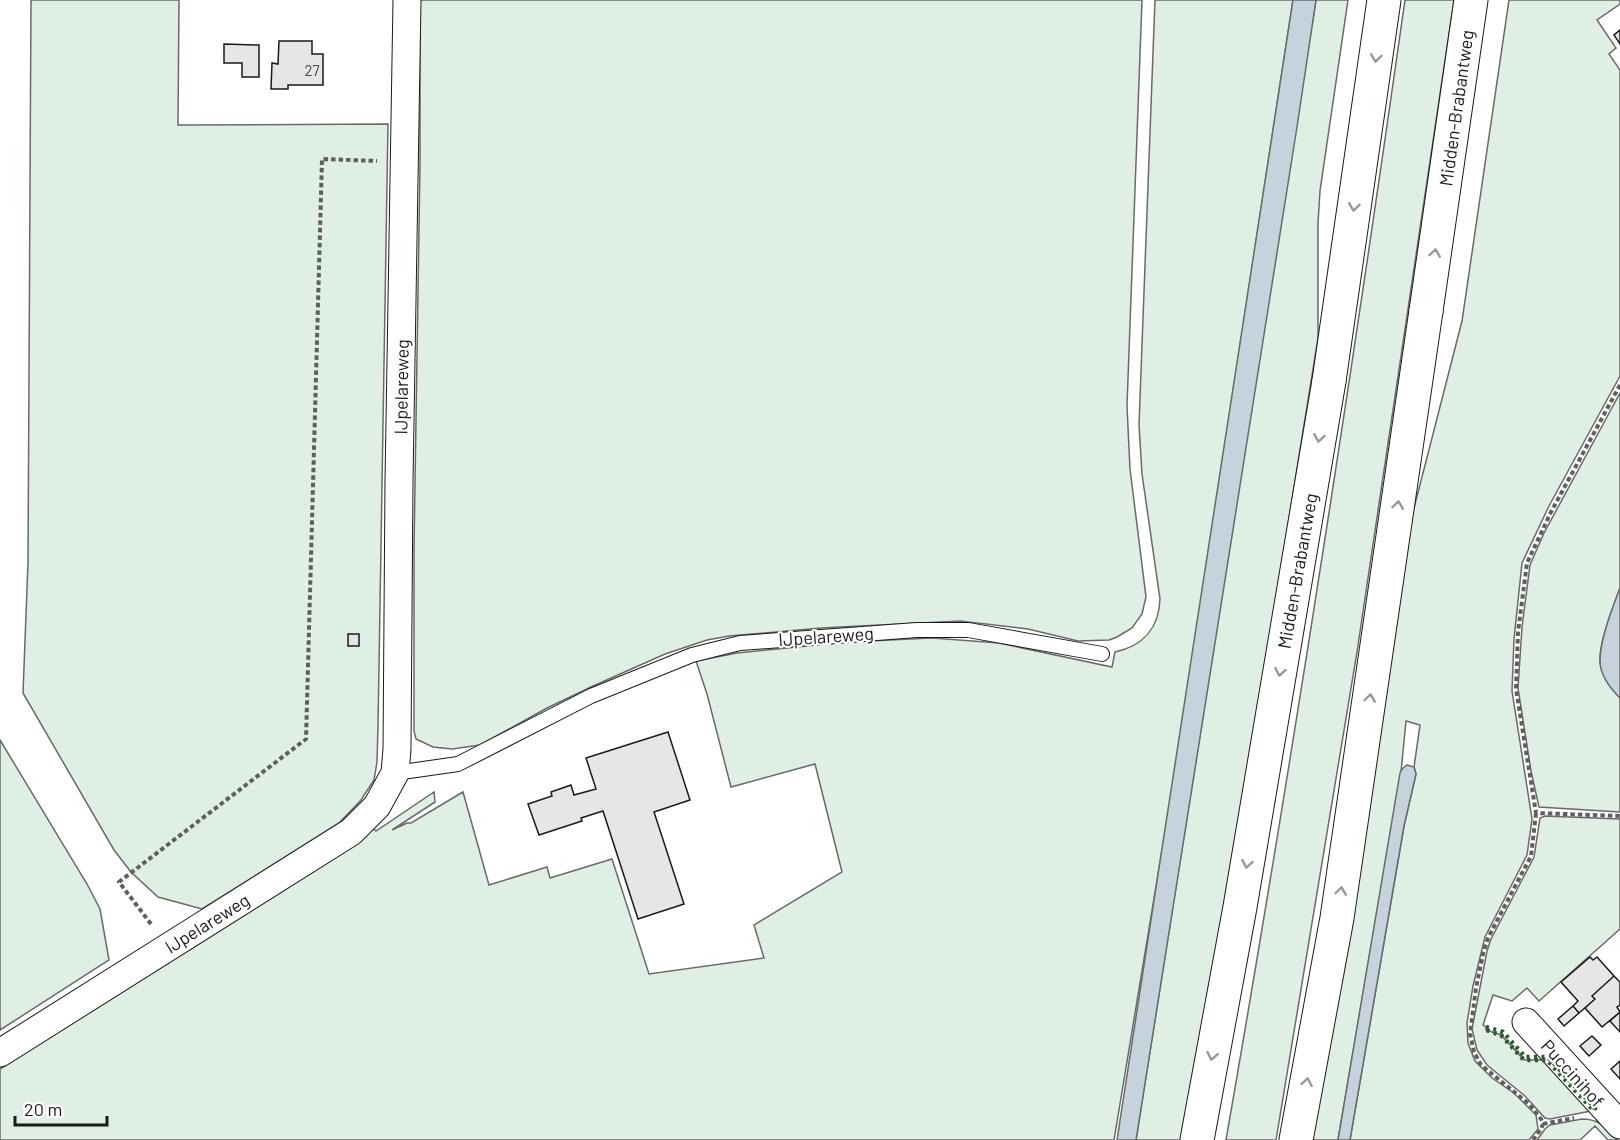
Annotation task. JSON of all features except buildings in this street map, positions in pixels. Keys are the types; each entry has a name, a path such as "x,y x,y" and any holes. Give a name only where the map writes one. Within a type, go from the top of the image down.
{"main road":[{"name":"Midden-Brabantweg","path":"1197,1140 1240,907 1329,381 1384,0"},
{"name":"Midden-Brabantweg","path":"1296,1140 1337,918 1471,0"}],"street":[{"name":"IJpelareweg","path":"0,1053 351,832 377,806 395,773 407,0"},
{"name":"Puccinihof","path":"1526,1022 1620,1125"}],"lane":[{"name":"IJpelareweg","path":"395,773 458,764 591,696 692,655 740,644 917,630 968,630 1102,654"}],"path":[{"path":"169,948 119,882 306,739 322,159 405,162"},
{"path":"1533,1140 1543,1124 1541,1119 1529,1104 1481,1065 1474,1053 1470,1034 1476,988 1488,938 1531,856 1536,813 1516,689 1518,632 1527,564 1551,512 1620,385"},
{"path":"1536,813 1620,816"}],"green space":[{"path":"31,0 179,0 178,125 388,124 378,726 374,780 361,800 339,823 202,909 158,897 131,872 114,850 23,693 28,563"},
{"path":"420,0 1142,0 1127,406 1130,469 1146,597 1142,614 1132,628 1109,640 1078,641 1028,629 960,621 821,628 729,636 707,640 665,654 547,708 480,745 452,749 433,747 416,739 414,731 414,548"},
{"path":"1155,0 1293,0 1172,790 1114,1140 0,1140 0,1069 325,863 373,828 376,831 434,792 435,802 392,830 411,823 463,792 489,885 547,867 550,878 612,859 649,974 764,958 754,925 842,872 815,764 731,787 696,661 737,653 847,642 932,638 999,643 1112,667 1115,652 1134,645 1148,634 1156,619 1160,599 1142,474 1139,425"},
{"path":"1316,0 1348,0 1320,191 1318,338 1189,1140 1136,1140"},
{"path":"1405,0 1454,0 1357,652 1276,1140 1226,1140 1320,571"},
{"path":"1509,0 1620,0 1620,4 1597,20 1616,48 1609,54 1620,70 1620,376 1549,506 1522,563 1514,639 1512,691 1532,819 1527,855 1485,937 1467,1023 1468,1043 1475,1061 1492,1078 1514,1093 1536,1115 1538,1129 1529,1140 1350,1140 1404,826 1416,774 1414,767 1420,725 1406,721 1401,772 1338,1140 1310,1140 1413,512 1462,321"},
{"path":"1620,393 1620,588 1604,635 1600,661 1607,681 1620,698 1620,812 1539,807 1518,688 1522,627 1530,565 1544,533"},
{"path":"0,740 100,909 109,960 0,1030"},
{"path":"1545,816 1620,819 1620,929 1539,1001 1527,988 1512,1001 1493,995 1483,1025 1486,1030 1501,1035 1524,1060 1547,1060 1591,1111 1550,1119 1545,1118 1525,1096 1487,1065 1477,1050 1472,1029 1491,939 1534,857 1540,818"},
{"path":"1582,1119 1593,1120 1602,1125 1618,1140 1608,1140 1595,1126 1580,1140 1537,1140 1550,1125"}],"shaded area":[{"path":"1293,0 1316,0 1297,127 1136,1140 1117,1140"},
{"path":"1620,588 1620,698 1604,676 1600,661 1604,634"},
{"path":"1407,765 1414,767 1416,774 1404,826 1350,1140 1338,1140 1400,773"}],"hedge":[{"path":"1486,1027 1503,1032 1525,1057 1548,1057 1595,1108 1594,1111 1547,1060 1524,1060 1501,1035 1486,1030 1486,1027"}]}
